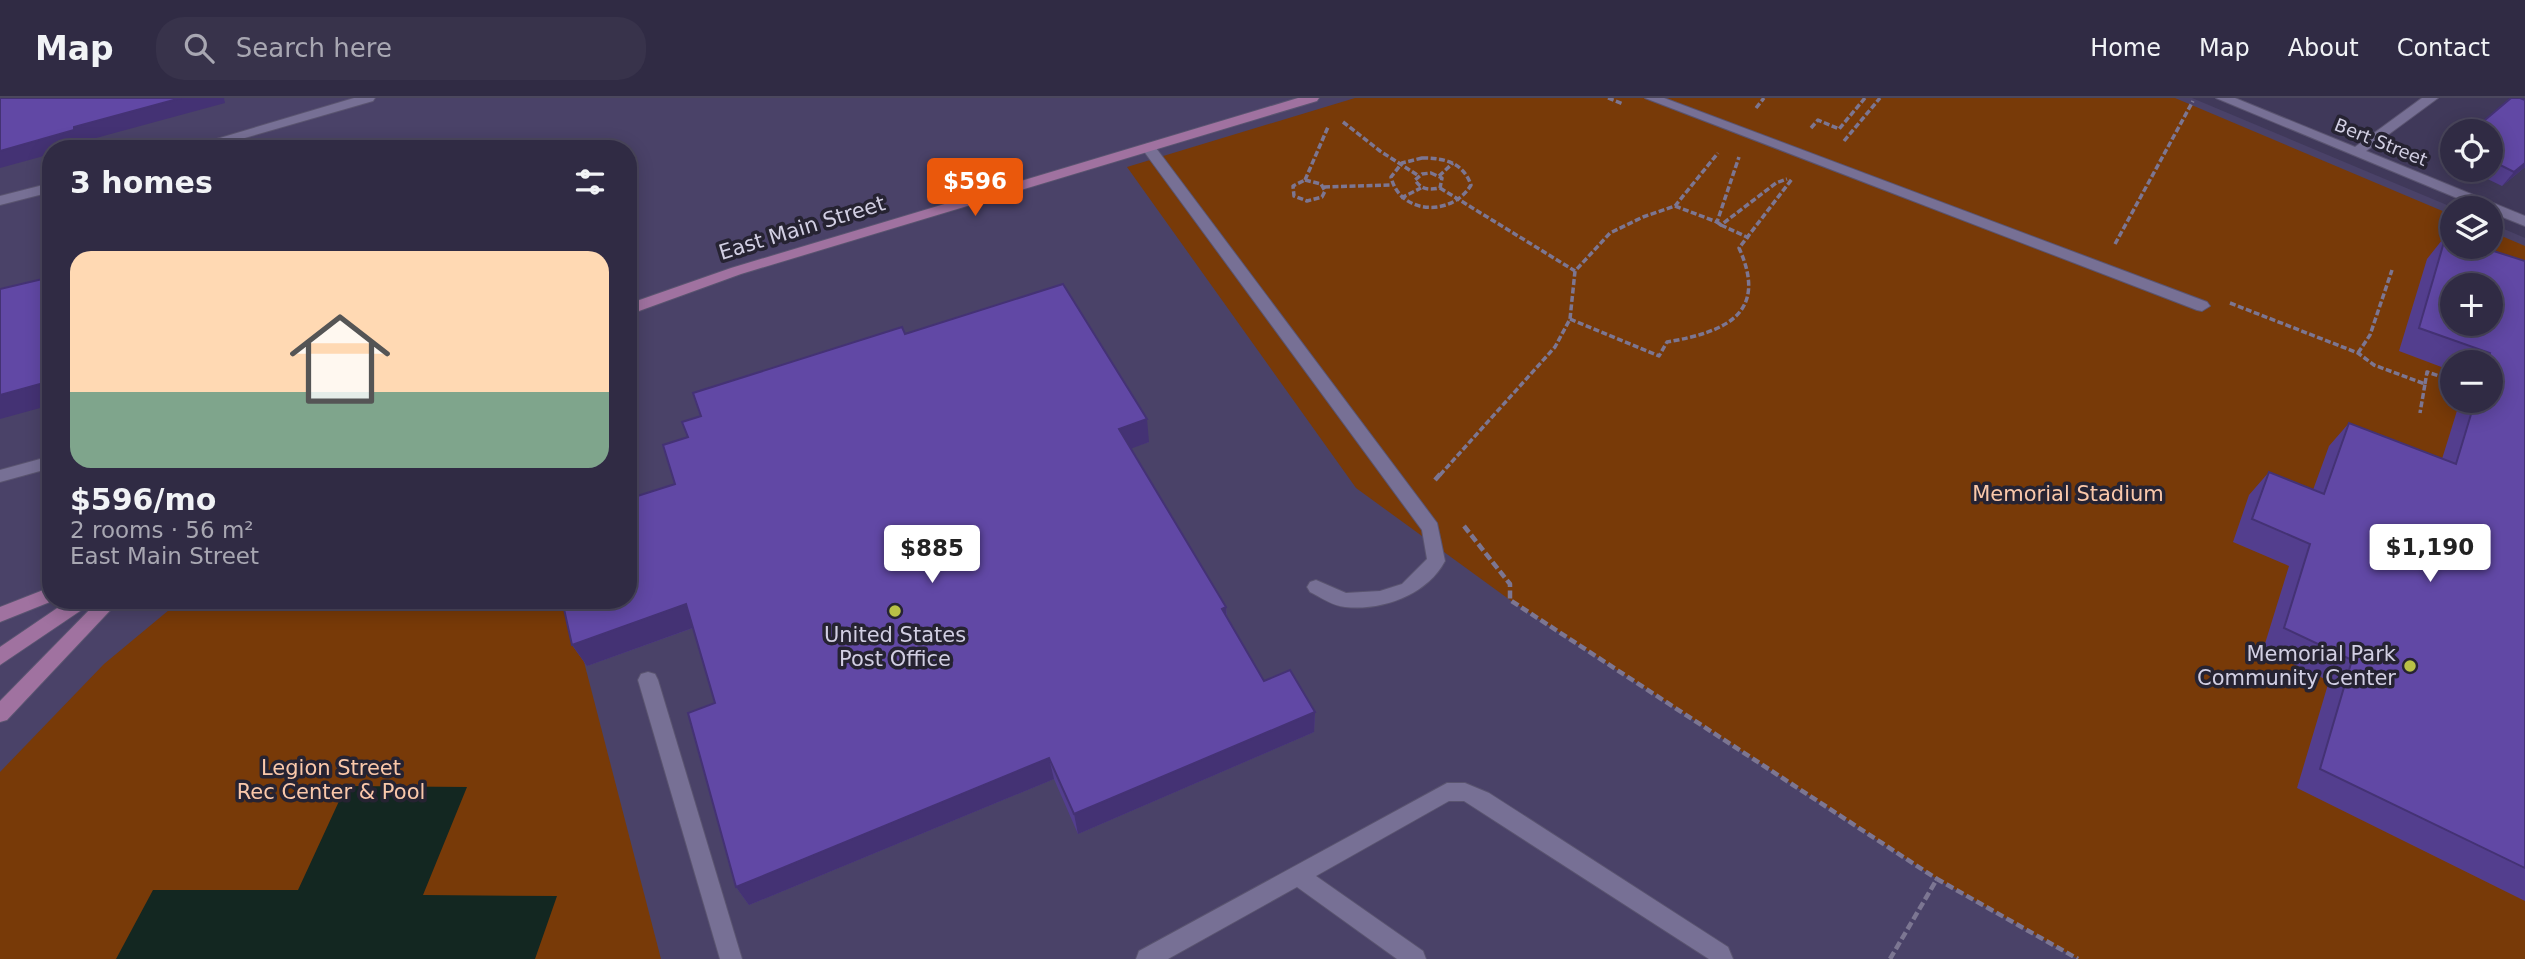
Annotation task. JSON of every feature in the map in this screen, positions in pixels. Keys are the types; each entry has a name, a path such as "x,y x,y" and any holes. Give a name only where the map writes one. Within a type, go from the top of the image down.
{"main road":[{"name":"East Main Street","path":"637,307 736,271 1312,98"},
{"path":"0,615 42,598"},
{"path":"0,657 70,609"},
{"path":"0,714 102,609"}],"street":[{"path":"221,140 368,98"},
{"path":"1652,98 2203,306"},
{"name":"Bert Street","path":"2223,98 2525,221"},
{"path":"2356,152 2431,98"},
{"path":"1148,147 1431,528 1436,561 1408,589 1380,598 1344,600 1316,587"},
{"path":"0,201 42,189"},
{"path":"0,476 42,464"},
{"path":"648,680 731,959"},
{"path":"1147,959 1447,792 1465,792 1482,799 1720,954 1722,959"},
{"path":"1298,875 1415,959"}],"path":[{"path":"1818,120 1839,129 1865,98"},
{"path":"2115,244 2194,99"},
{"path":"1343,122 1380,151 1419,176"},
{"path":"1324,187 1322,197 1313,201 1294,196 1292,189 1305,180 1328,127"},
{"path":"1433,482 1555,347 1570,319 1575,271 1611,233 1643,217 1675,206 1726,144"},
{"path":"1719,224 1742,150"},
{"path":"1433,158 1454,163 1464,169 1471,185 1462,200 1439,207 1412,204 1401,198 1391,185 1391,177 1402,163 1433,158"},
{"path":"1439,176 1454,163"},
{"path":"1420,188 1415,180 1431,173 1443,180 1440,188"},
{"path":"1570,319 1659,356 1667,342 1703,336 1734,319 1747,303 1752,276 1748,261 1739,248 1794,176 1776,183 1719,224"},
{"path":"1305,180 1317,182 1324,187 1391,185"},
{"path":"1401,198 1420,188 1440,188 1575,271"},
{"path":"1675,206 1749,238"},
{"path":"2358,353 2370,335 2392,270"},
{"path":"2425,384 2427,372 2440,376"},
{"path":"1424,471 1440,491"},
{"path":"1462,524 1510,584 1510,600 1937,879 2078,959"},
{"path":"1890,959 1937,879"}],"shaded area":[{"path":"0,98 2192,98 2440,202 2440,259 2503,259 2503,229 2525,238 2525,959 0,959"},
{"path":"346,786 467,787 423,895 557,896 535,959 116,959 153,890 298,890"}],"green space":[{"name":"Memorial Stadium","path":"1355,98 2175,98 2440,210 2440,259 2503,259 2503,237 2525,246 2525,959 2078,959 1937,879 1510,600 1356,488 1127,167"},
{"name":"Legion Street Rec Center & Pool","path":"170,609 570,609 661,959 0,959 0,772 104,664"}],"building":[{"path":"0,98 181,98 74,127 74,130 0,151"},
{"path":"2511,98 2525,100 2525,163 2514,172 2503,166 2503,119 2486,119"},
{"name":"Memorial Park Community Center","path":"2503,254 2525,261 2525,868 2320,769 2352,660 2284,628 2310,544 2252,519 2269,472 2324,494 2349,423 2456,464 2471,413 2503,413 2503,350 2481,350 2442,336 2503,336 2503,273 2440,273 2440,335 2419,328 2440,256 2440,259 2503,259"},
{"path":"42,279 42,383 0,395 0,289"},
{"name":"United States Post Office","path":"1063,284 1147,419 1119,429 1226,607 1222,609 1264,681 1290,670 1315,712 1074,814 1049,758 736,887 688,713 715,703 686,604 572,645 564,609 637,609 637,496 675,484 663,445 688,437 682,422 701,416 693,393 902,327 905,334"}],"place":[{"name":"United States Post Office","path":"895,611"},
{"name":"Memorial Park Community Center","path":"2410,666"}]}
